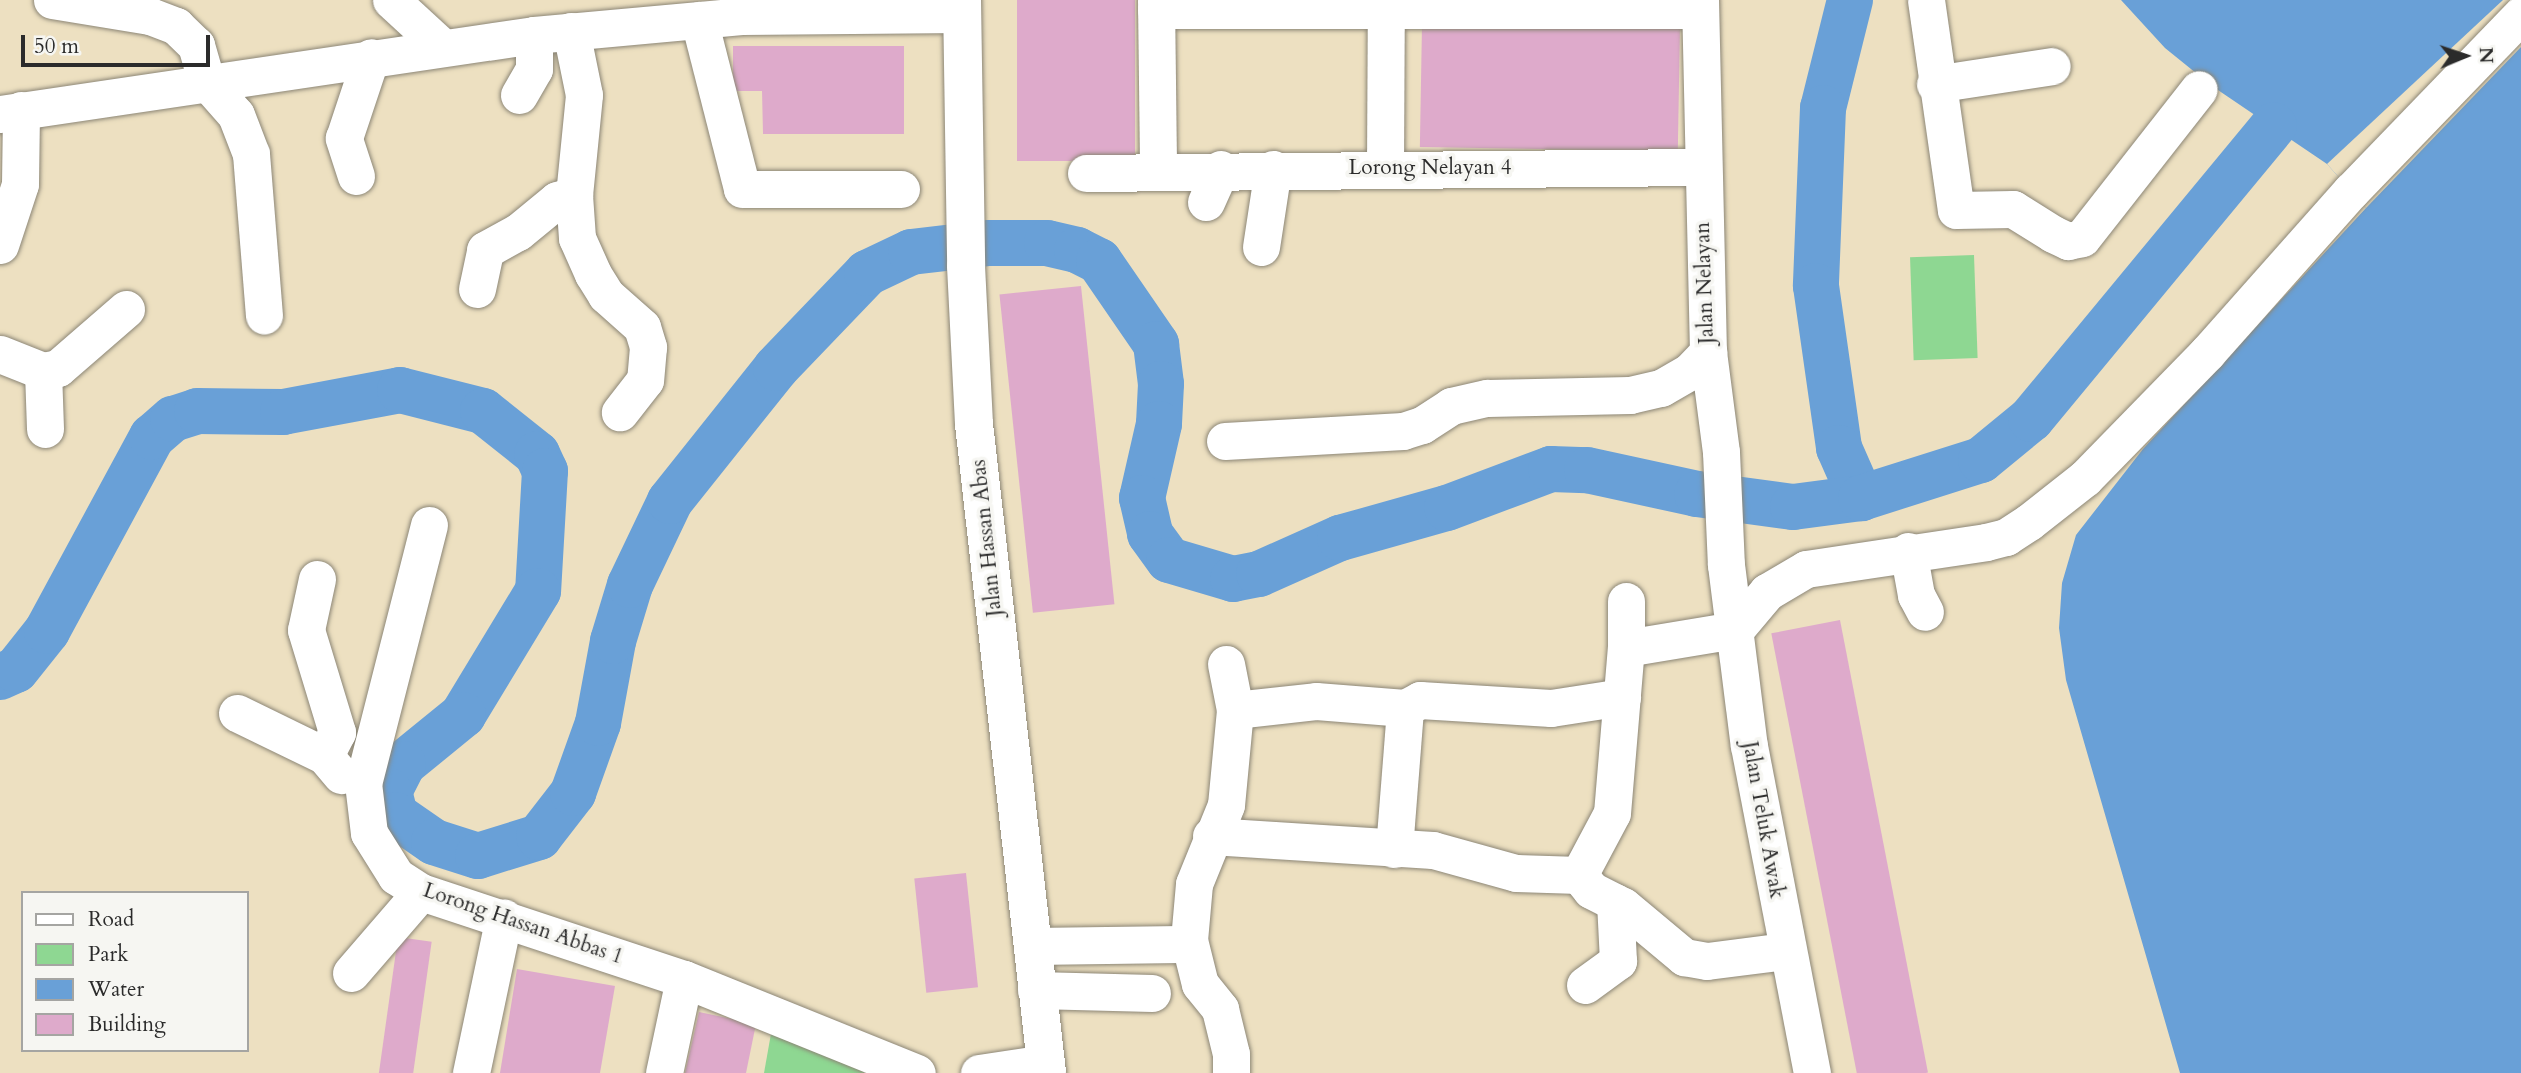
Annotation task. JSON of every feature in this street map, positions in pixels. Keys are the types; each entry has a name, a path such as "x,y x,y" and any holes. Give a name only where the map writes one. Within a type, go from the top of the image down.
{"main road":[{"name":"Jalan Hassan Abas","path":"962,7 966,266 974,424 1046,1068"}],"street":[{"path":"52,0 150,16 176,26 196,46 206,81 236,115 251,154 264,315"},
{"path":"391,0 440,45"},
{"path":"1926,0 1935,84 1942,99 1955,209 2013,209 2068,241 2082,238 2199,89"},
{"path":"1158,169 1156,5 1700,5"},
{"path":"1385,168 1386,5"},
{"name":"Jalan Nelayan","path":"1700,5 1707,352 1721,452 1726,565"},
{"path":"0,245 20,184 11,112 440,45 699,20 741,8 962,7"},
{"path":"1626,648 1735,630 1767,592 1806,569 2006,537 2085,478 2521,15"},
{"path":"699,20 741,190 901,188"},
{"path":"571,31 584,95 573,195 582,254 606,295 642,327 649,346 645,380 620,412"},
{"path":"519,95 534,69 534,34"},
{"path":"356,176 344,138 371,57"},
{"path":"1935,84 2052,66"},
{"name":"Lorong Nelayan 4","path":"1087,173 1158,169 1702,167"},
{"path":"1206,202 1221,169"},
{"path":"1261,247 1273,169"},
{"path":"477,289 485,250 518,232 557,200 573,195"},
{"path":"0,354 43,372 62,367 126,309"},
{"path":"1225,441 1403,431 1422,425 1451,406 1487,398 1630,395 1661,388 1689,372 1707,352"},
{"path":"43,372 45,429"},
{"name":"Lorong Hassan Abbas 1","path":"429,525 363,783 367,826 382,857 397,876 421,892 504,917 684,979 917,1073"},
{"path":"1908,551 1916,595 1925,612"},
{"name":"Jalan Teluk Awak","path":"1726,565 1749,746 1786,951 1812,1073"},
{"path":"317,579 306,630 337,732 325,756"},
{"path":"1579,875 1612,813 1626,648 1626,601"},
{"path":"1226,664 1235,710 1226,805 1211,836 1194,884 1189,940 1200,984 1220,1009 1231,1054 1231,1073"},
{"path":"1235,710 1316,701 1405,708 1420,700 1550,708 1622,698"},
{"path":"1376,857 1405,708"},
{"path":"237,713 325,756 364,803"},
{"path":"1211,836 1376,857 1433,850 1517,873 1579,875 1591,890 1615,902 1684,957 1695,961 1786,951"},
{"path":"351,973 421,892"},
{"path":"1585,985 1618,961 1615,902"},
{"path":"471,1073 504,917"},
{"path":"1032,946 1181,944 1189,940"},
{"path":"664,1073 684,979"},
{"path":"1036,990 1153,993"},
{"path":"979,1073 1046,1068"}],"green space":[{"path":"1974,255 1978,358 1914,360 1910,257"},
{"path":"772,1028 864,1066 864,1073 764,1073"}],"water":[{"path":"2121,0 2521,0 2521,1073 2180,1073 2066,680 2059,628 2062,583 2076,535 2143,449 2366,208 2327,164 2212,86 2165,48"}],"pier":[{"path":"2503,0 2521,0 2521,47 2366,208 2327,164"}],"building":[{"path":"1017,0 1135,0 1135,161 1017,161"},
{"path":"1422,24 1680,29 1678,151 1420,147"},
{"path":"733,46 904,46 904,134 763,134 762,91 733,91"},
{"path":"1081,286 1114,604 1033,613 999,295"},
{"path":"1840,620 1928,1073 1857,1073 1771,633"},
{"path":"966,873 978,987 926,993 914,878"},
{"path":"398,937 432,942 413,1073 379,1073"},
{"path":"517,969 615,986 600,1073 500,1073"},
{"path":"699,1012 756,1024 746,1073 685,1073"}],"waterway":[{"path":"1850,0 1823,108 1816,286 1839,448 1861,498"},
{"path":"0,677 16,670 47,631 152,437 173,419 197,411 283,412 400,390 483,411 537,454 545,471 538,591 463,715 403,764 389,791 395,815 434,842 478,856 539,837 573,793 598,723 613,641 630,585 670,501 776,368 867,273 911,252 989,243 1047,243 1077,250 1099,261 1156,344 1161,384 1159,424 1142,498 1150,534 1169,560 1233,579 1259,574 1340,538 1447,508 1551,469 1587,470 1697,494 1793,507 1861,498 1981,460 2031,419 2274,125"}]}
